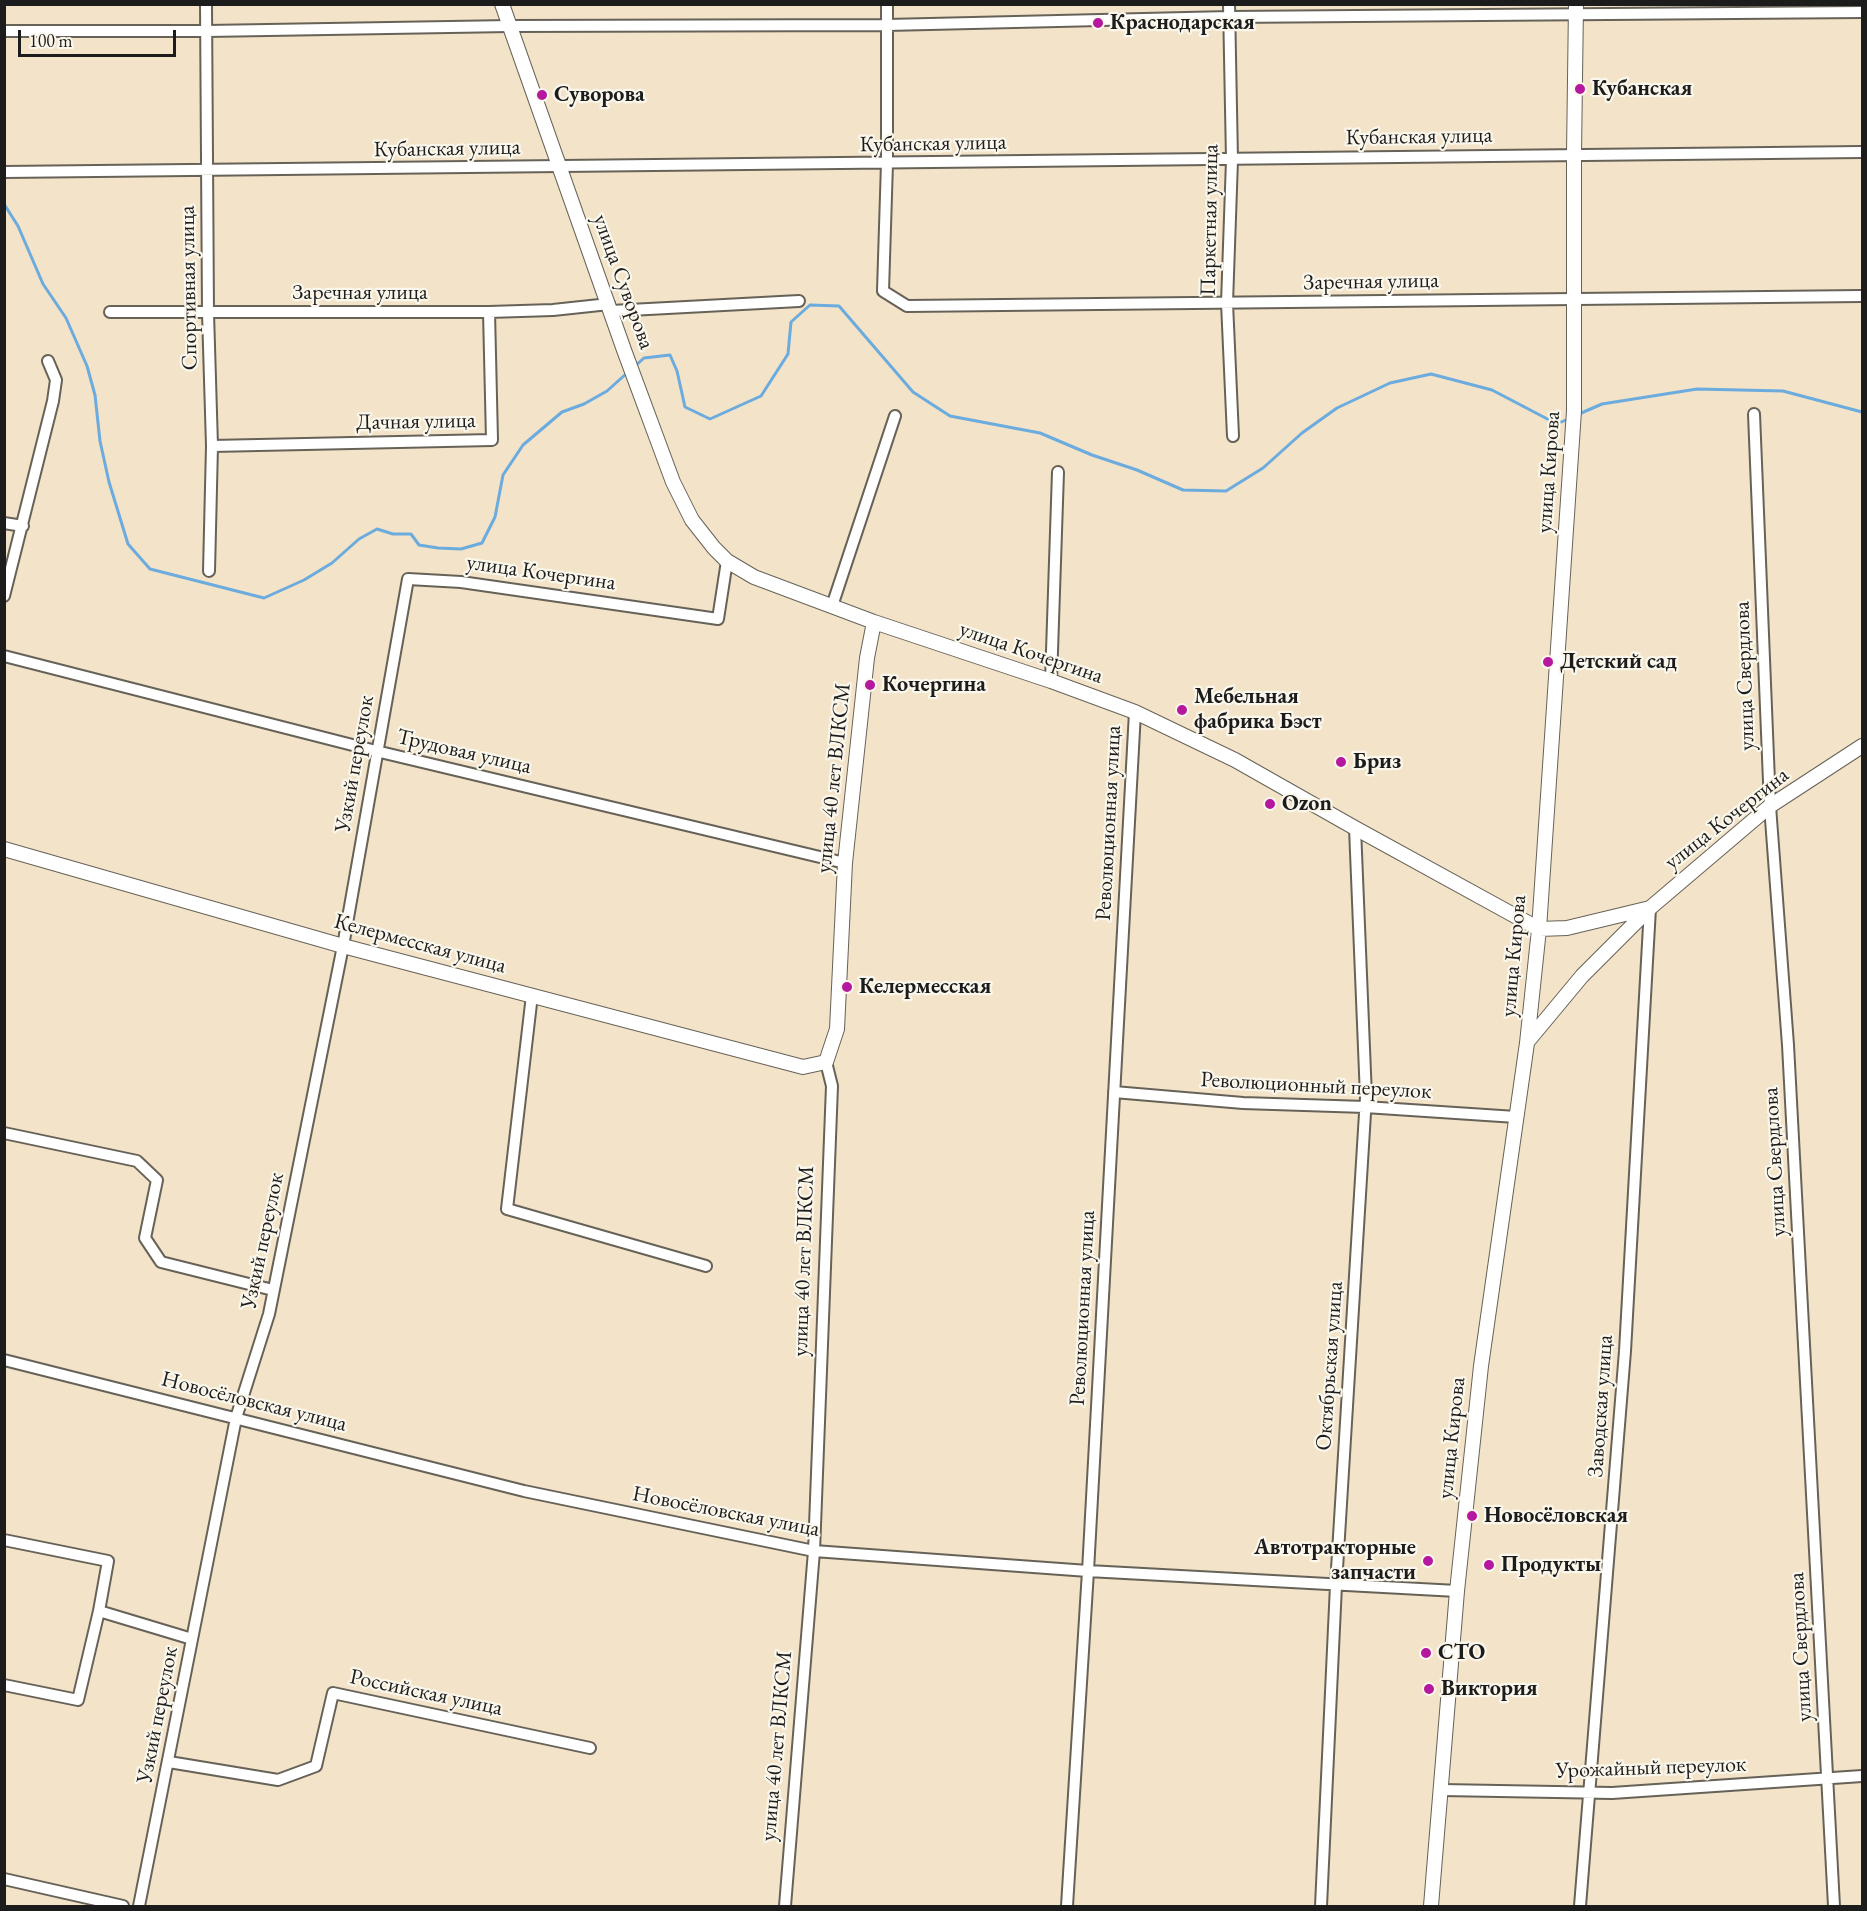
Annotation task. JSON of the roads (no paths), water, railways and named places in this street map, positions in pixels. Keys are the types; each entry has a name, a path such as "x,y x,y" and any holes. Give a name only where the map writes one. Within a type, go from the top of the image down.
{"street":[{"name":"Спортивная улица","path":"206,4 208,313 212,446 209,571"},
{"name":"улица Суворова","path":"502,4 673,483 692,520 727,561"},
{"path":"887,4 887,164"},
{"name":"Паркетная улица","path":"1229,4 1232,160 1227,303 1233,436"},
{"path":"4,31 887,25 1576,9 1863,12"},
{"name":"улица Кирова","path":"1431,1906 1457,1592 1481,1366 1527,1043 1539,928 1574,411 1576,9"},
{"name":"Кубанская улица","path":"4,172 560,168 1863,152"},
{"name":"Заречная улица","path":"887,164 884,291 907,306 1863,296"},
{"name":"Заречная улица","path":"110,312 489,312 799,301"},
{"name":"Дачная улица","path":"212,446 492,440 489,312"},
{"path":"4,596 53,401 56,380 48,361"},
{"name":"улица Свердлова","path":"1754,414 1770,806 1788,1045 1834,1906"},
{"path":"832,606 895,416"},
{"path":"1051,681 1058,472"},
{"path":"4,523 23,526"},
{"name":"улица Кочергина","path":"408,579 460,582 718,619 727,561 754,577 874,622 1051,681 1135,712 1235,760 1539,928 1567,928 1650,908"},
{"name":"Узкий переулок","path":"140,1906 236,1418 269,1314 343,946 408,579"},
{"name":"улица 40 лет ВЛКСМ","path":"785,1906 814,1551 832,1086 826,1062 837,1029 845,863 867,658 874,622"},
{"name":"Трудовая улица","path":"4,656 376,751 845,863"},
{"name":"Революционная улица","path":"1067,1906 1088,1571 1135,712"},
{"name":"улица Кочергина","path":"1527,1043 1569,990 1650,908 1770,806 1863,746"},
{"name":"Октябрьская улица","path":"1321,1906 1336,1585 1365,1107 1355,828"},
{"name":"Келермесская улица","path":"4,849 343,946 803,1067 826,1062"},
{"name":"Заводская улица","path":"1580,1906 1625,1352 1650,908"},
{"path":"532,995 507,1209 706,1266"},
{"name":"Революционный переулок","path":"1114,1092 1243,1103 1365,1107 1516,1118"},
{"path":"4,1132 137,1161 157,1180 145,1238 161,1262 273,1290"},
{"name":"Новосёловская улица","path":"4,1360 524,1491 814,1551 1088,1571 1457,1592"},
{"path":"4,1540 108,1561 78,1701 4,1685"},
{"path":"99,1611 192,1639"},
{"name":"Российская улица","path":"169,1762 278,1780 316,1766 333,1693 590,1748"},
{"name":"Урожайный переулок","path":"1442,1790 1612,1793 1863,1776"},
{"path":"4,1879 123,1906"}],"waterway":[{"path":"4,204 18,226 43,284 66,318 87,366 95,395 100,441 109,482 128,544 150,569 264,598 304,580 332,563 359,539 377,529 393,534 411,534 419,545 438,548 461,549 482,543 495,517 503,475 523,445 562,412 584,404 607,391 627,373"},
{"path":"634,367 644,358 670,355 677,371 685,407 710,419 761,396 788,354 791,322 810,305 839,306 913,392 950,416 1040,433 1183,490 1226,491 1263,468 1302,433 1337,408 1390,383 1431,374 1492,390 1557,424 1568,419"},
{"path":"1579,414 1602,404 1697,389 1783,391 1862,412"}],"place":[{"name":"Краснодарская","path":"1098,23"},
{"name":"Кубанская","path":"1580,89"},
{"name":"Суворова","path":"542,95"},
{"name":"Детский сад","path":"1548,662"},
{"name":"Кочергина","path":"870,685"},
{"name":"Мебельная фабрика Бэст","path":"1182,710"},
{"name":"Бриз","path":"1341,762"},
{"name":"Ozon","path":"1270,804"},
{"name":"Келермесская","path":"847,987"},
{"name":"Новосёловская","path":"1472,1516"},
{"name":"Автотракторные запчасти","path":"1428,1561"},
{"name":"Продукты","path":"1489,1565"},
{"name":"СТО","path":"1426,1653"},
{"name":"Виктория","path":"1429,1689"}]}
